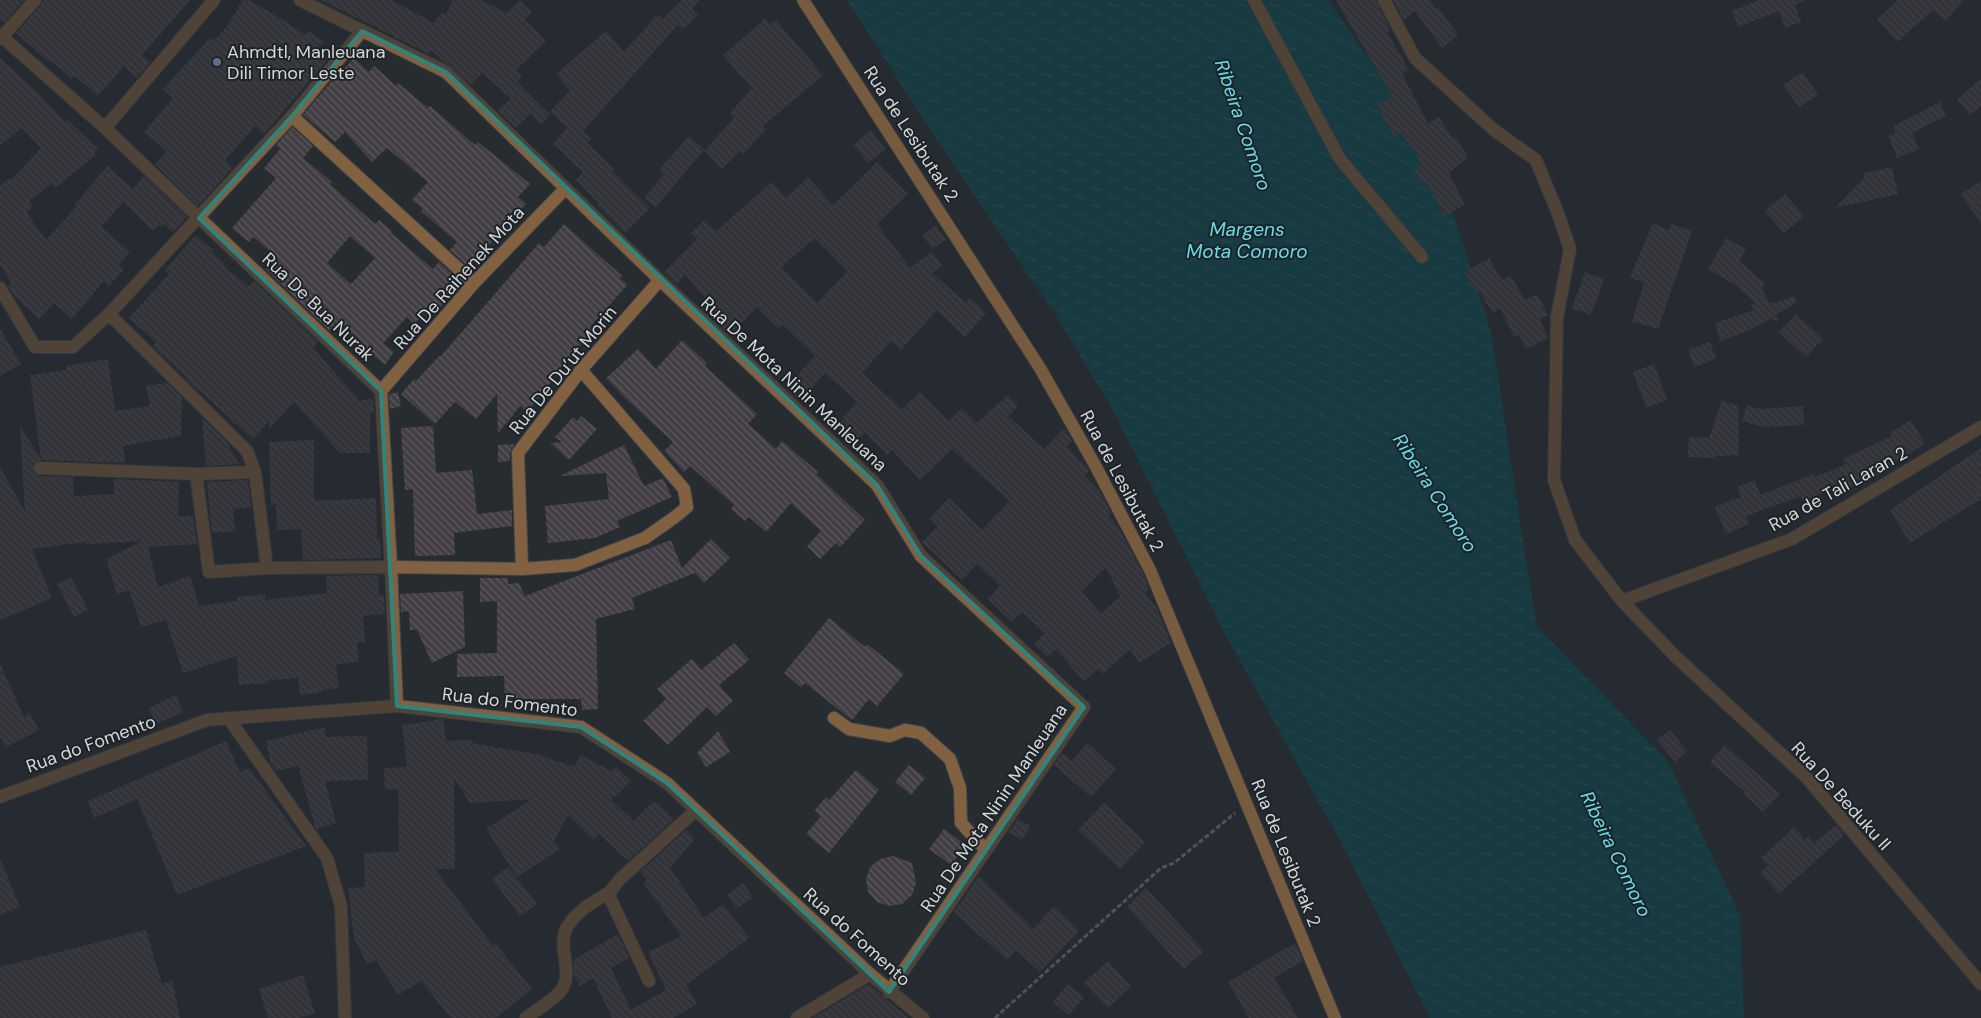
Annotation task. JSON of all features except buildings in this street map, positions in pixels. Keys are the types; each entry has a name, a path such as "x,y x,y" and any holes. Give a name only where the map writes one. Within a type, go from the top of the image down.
{"main road":[{"name":"Rua de Lesibutak 2","path":"803,0 1035,359 1095,465 1150,570 1335,1018"}],"street":[{"path":"1,37 35,0"},
{"path":"105,128 214,0"},
{"name":"Rua De Mota Ninin Manleuana","path":"300,0 446,72 660,280 877,485 921,556 1084,707 889,992"},
{"path":"1254,0 1340,159 1422,258"},
{"name":"Rua De Beduku II","path":"1384,0 1415,58 1494,130 1536,160 1559,216 1570,249 1557,316 1554,480 1575,540 1622,601 1676,657 1806,778 1981,984"},
{"path":"0,288 35,347 73,348 109,314 292,116 362,31"},
{"name":"Rua De Bua Nurak","path":"1,37 105,128 381,391"},
{"path":"292,116 474,283"},
{"name":"Rua De Raihenek Mota","path":"381,391 474,283 566,189"},
{"name":"Rua De Du’ut Morin","path":"522,569 518,453 581,370 660,280"},
{"path":"109,314 248,451 255,472 267,568"},
{"path":"196,474 209,572 267,568 522,569 575,565 645,538 687,507 684,489 581,370"},
{"path":"381,391 397,706"},
{"name":"Rua de Tali Laran 2","path":"1622,601 1792,539 1981,427"},
{"path":"40,468 196,474 255,472"},
{"name":"Rua do Fomento","path":"0,797 207,720 397,706 581,727 667,783 889,992 923,1018"},
{"path":"834,718 849,729 890,736 905,730 921,733 950,759 960,788 961,823 986,850"},
{"path":"229,719 327,858 341,906 345,1018"},
{"path":"526,1018 560,992 566,978 563,943 566,928 585,907 610,892 620,879 695,811"},
{"path":"610,892 610,898 649,981"},
{"path":"797,1018 870,974"}],"path":[{"path":"995,1018 1160,868 1174,863 1238,810 1248,806"}],"highlighted area":[{"path":"362,31 446,72 877,485 921,556 1084,707 889,992 667,783 581,727 397,706 381,391 199,218 292,116"}],"water":[{"name":"Margens Mota Comoro","path":"847,0 1328,0 1434,154 1491,332 1536,625 1669,763 1740,916 1744,1018 1430,1018 1342,844 1224,632 1113,410 1055,314 935,137"}],"place":[{"name":"Ahmdtl, Manleuana Dili Timor Leste","path":"217,62"}],"water label":[{"name":"Ribeira Comoro","path":"1243,125"},
{"name":"Ribeira Comoro","path":"1435,493"},
{"name":"Ribeira Comoro","path":"1616,854"}]}
